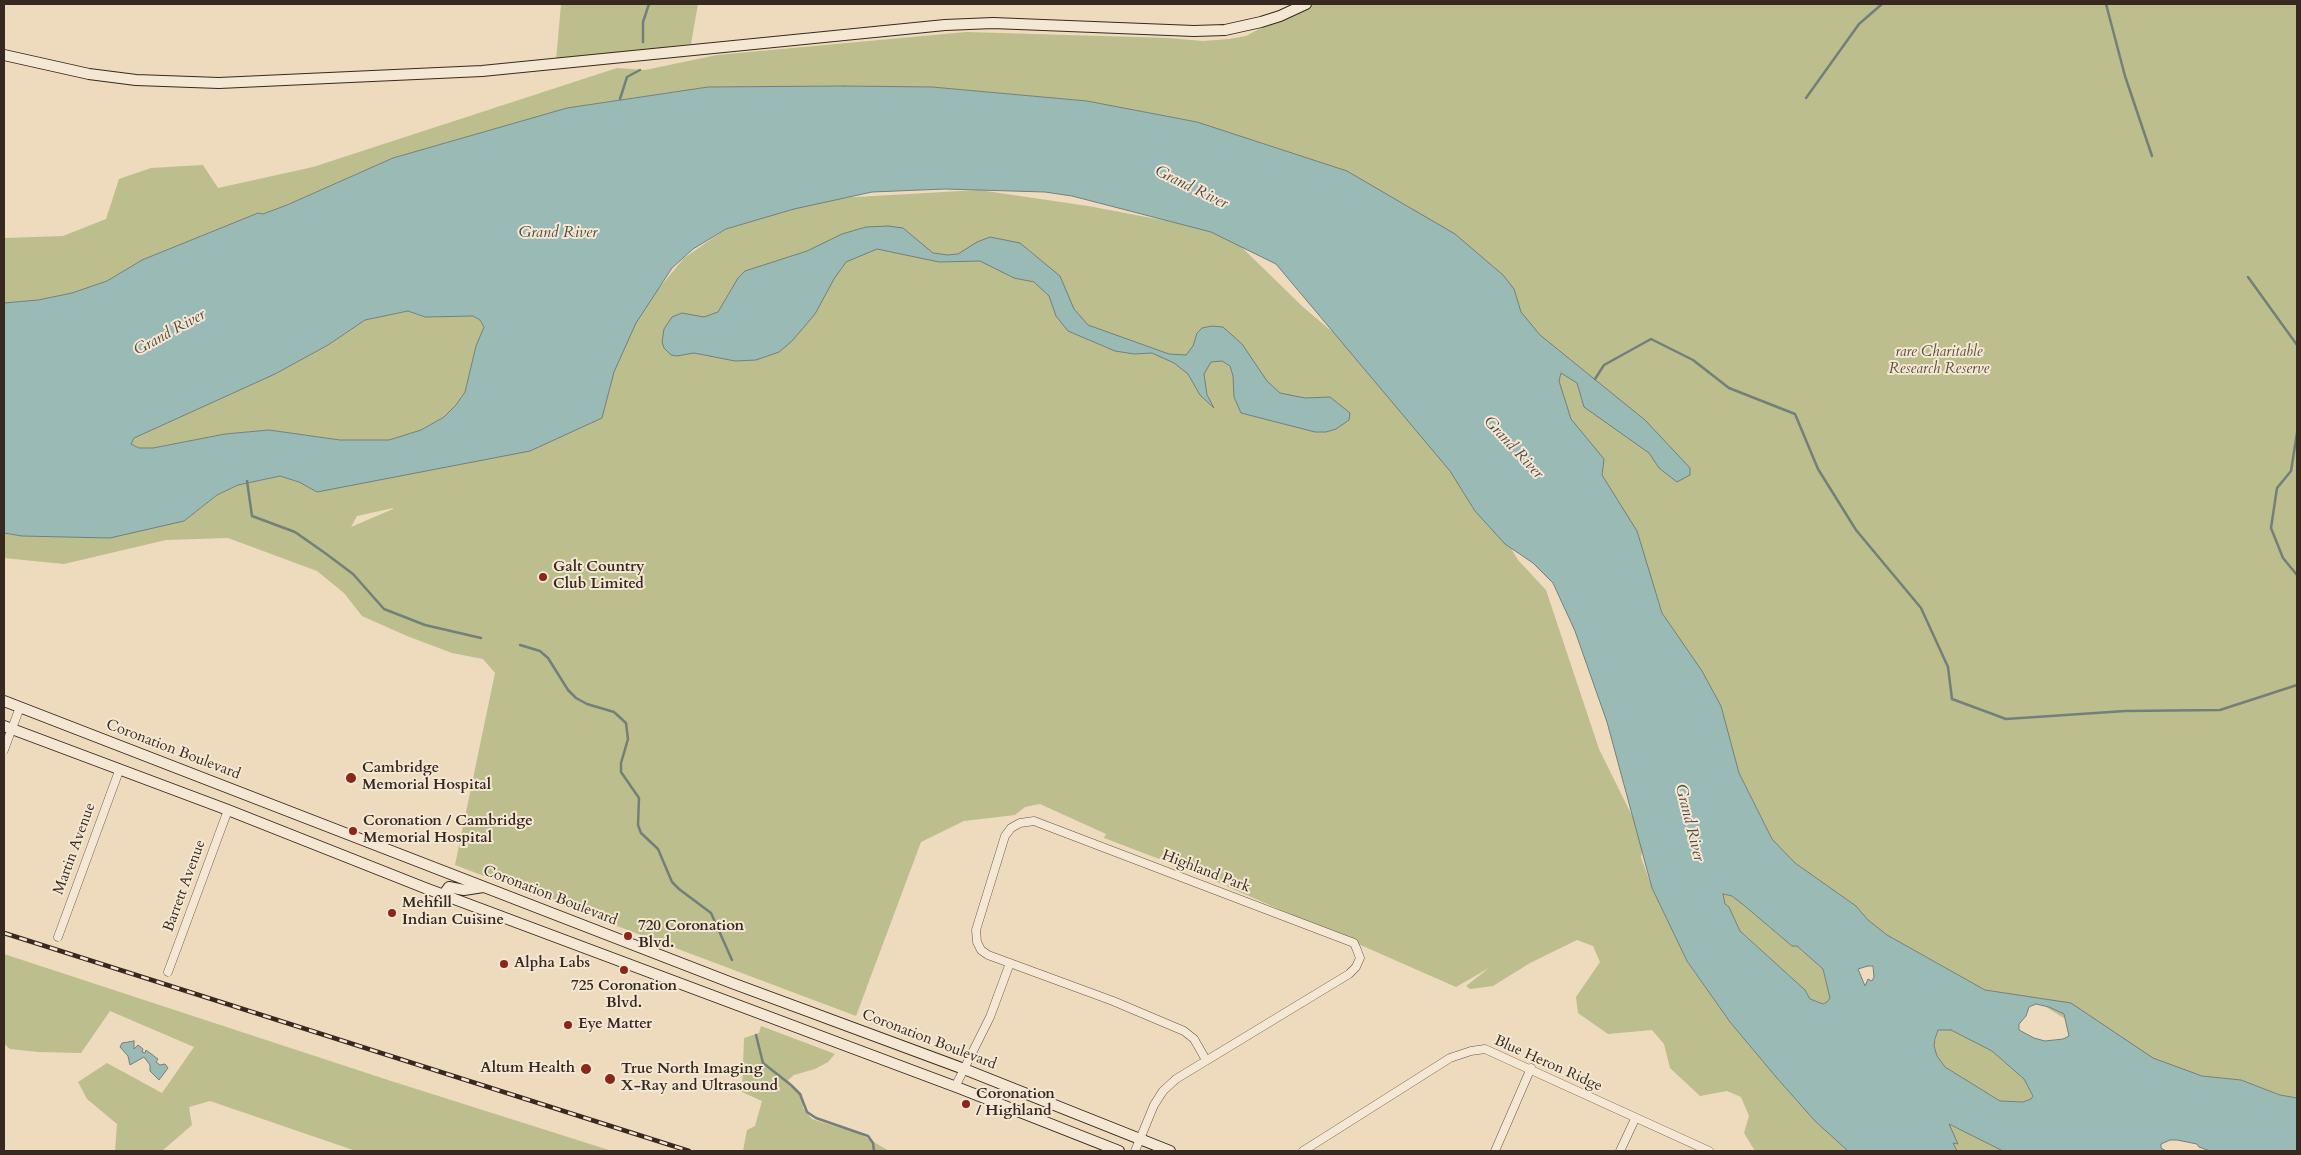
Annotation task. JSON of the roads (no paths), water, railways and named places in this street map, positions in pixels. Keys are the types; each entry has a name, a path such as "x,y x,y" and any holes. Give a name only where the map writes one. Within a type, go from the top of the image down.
{"main road":[{"path":"4,55 98,75 136,80 219,83 482,71 945,25 993,23 1194,31 1225,30 1261,22 1306,4"},
{"name":"Coronation Boulevard","path":"4,701 484,887 964,1069 1170,1151"},
{"path":"8,728 119,771 228,810 722,1001 798,1028 1119,1151"},
{"path":"444,894 449,887 464,890 484,887"},
{"path":"798,1028 805,1010"}],"street":[{"path":"4,750 8,728 20,707"},
{"name":"Martin Avenue","path":"58,937 119,771"},
{"name":"Barrett Avenue","path":"168,972 228,810"},
{"name":"Highland Park","path":"1135,1151 1154,1105 1163,1091 1176,1079 1349,974 1356,967 1360,958 1354,943 1034,820 1020,822 1011,828 1005,836 976,930 977,942 981,950 988,955 1114,1001 1184,1031 1194,1039 1206,1060"},
{"path":"954,1087 990,1017 1010,963"},
{"name":"Blue Heron Ridge","path":"1303,1151 1457,1056 1471,1050 1485,1049 1531,1068 1635,1119 1709,1151"},
{"path":"1495,1151 1531,1068"},
{"path":"1620,1151 1635,1119"}],"water":[{"name":"Grand River","path":"708,87 932,87 1087,101 1197,122 1347,171 1455,234 1503,275 1514,289 1521,312 1540,335 1645,420 1690,468 1690,475 1677,482 1659,468 1649,453 1584,407 1577,383 1561,373 1559,381 1571,419 1604,459 1602,475 1637,531 1662,613 1702,671 1721,706 1739,773 1772,839 1795,863 1856,906 1868,920 1887,935 1985,990 2071,1003 2153,1058 2202,1076 2241,1080 2280,1095 2297,1098 2297,1151 2210,1151 2199,1147 2197,1144 2170,1140 2161,1144 2161,1148 2166,1151 2003,1151 1949,1124 1958,1144 1953,1143 1957,1151 1848,1151 1815,1121 1776,1077 1730,1022 1687,961 1652,888 1607,722 1575,631 1553,583 1533,563 1505,544 1475,511 1450,471 1276,264 1211,232 1072,196 1045,192 945,189 872,192 794,209 726,229 693,249 672,268 636,323 614,372 602,418 530,451 317,492 299,482 280,476 238,485 217,495 184,521 110,538 22,536 4,533 4,303 38,300 72,293 107,281 142,260 258,213 263,214 287,205 393,158 567,108","holes":["408,311 425,317 473,316 480,320 484,327 476,346 465,392 444,417 421,430 389,440 340,440 269,430 225,434 153,448 139,448 131,444 134,438 275,374 328,345 365,320","1723,894 1732,896 1792,946 1797,946 1823,969 1830,998 1827,1002 1823,1004 1810,999 1805,990 1740,931 1729,907 1725,904","1873,966 1874,977 1872,981 1868,979 1865,986 1858,969","2036,1004 2049,1007 2064,1014 2069,1036 2063,1039 2045,1041 2034,1038 2019,1030 2019,1024 2026,1016 2029,1007","1938,1030 1951,1030 1992,1051 2024,1079 2033,1096 2031,1099 2023,1102 2000,1101 1945,1067 1937,1056 1934,1046"]},
{"path":"888,226 903,228 933,253 948,255 958,254 977,242 990,237 1020,243 1060,276 1074,309 1088,325 1169,354 1186,355 1193,346 1197,333 1202,328 1212,326 1223,327 1242,344 1267,381 1280,393 1305,398 1330,397 1350,413 1349,420 1336,429 1326,432 1315,432 1241,413 1234,397 1233,376 1230,366 1222,361 1211,362 1204,374 1207,395 1214,408 1200,395 1188,374 1174,363 1152,353 1134,354 1115,351 1068,331 1056,316 1049,296 1034,282 1014,278 980,261 939,262 877,249 846,262 834,279 815,314 792,341 779,352 756,360 735,361 694,353 677,356 671,355 664,348 662,342 664,329 672,317 682,313 704,317 718,312 738,278 745,271 807,251 842,234 866,227"},
{"path":"134,1041 134,1049 138,1045 143,1049 142,1052 145,1053 146,1050 158,1059 156,1062 160,1065 165,1064 168,1068 159,1080 150,1071 150,1065 144,1057 130,1065 128,1056 120,1047 122,1043"}],"waterway":[{"path":"643,42 643,22 649,4"},
{"path":"1806,98 1859,24 1882,4"},
{"path":"2106,4 2125,76 2152,156"},
{"path":"620,99 627,77 640,70"},
{"path":"2248,277 2297,345"},
{"path":"1595,379 1604,365 1651,339 1693,360 1729,388 1795,414 1818,469 1856,530 1921,608 1948,667 1952,699 2006,719 2125,711 2220,710 2297,685"},
{"path":"2297,433 2291,471 2277,488 2271,528 2283,558 2297,575"},
{"path":"247,481 252,516 295,532 325,553 353,574 384,609 425,625 481,638"},
{"path":"520,645 540,651 548,658 568,690 576,698 587,704 614,712 626,723 628,739 621,763 621,772 639,798 638,825 641,833 658,849 672,882 711,913 732,960"},
{"path":"756,1035 763,1063 800,1094 807,1112 816,1118 868,1136 873,1143 874,1151"}],"railway":[{"path":"4,933 689,1151"}],"place":[{"name":"Galt Country Club Limited","path":"543,577"},
{"name":"Cambridge Memorial Hospital","path":"351,778"},
{"name":"Coronation / Cambridge Memorial Hospital","path":"353,831"},
{"name":"Mehfill Indian Cuisine","path":"392,913"},
{"name":"720 Coronation Blvd.","path":"628,936"},
{"name":"Alpha Labs","path":"504,964"},
{"name":"725 Coronation Blvd.","path":"624,970"},
{"name":"Eye Matter","path":"568,1025"},
{"name":"Altum Health","path":"586,1069"},
{"name":"True North Imaging X-Ray and Ultrasound","path":"610,1079"},
{"name":"Coronation / Highland","path":"966,1104"}],"park label":[{"name":"rare Charitable Research Reserve","path":"1939,362"}]}
